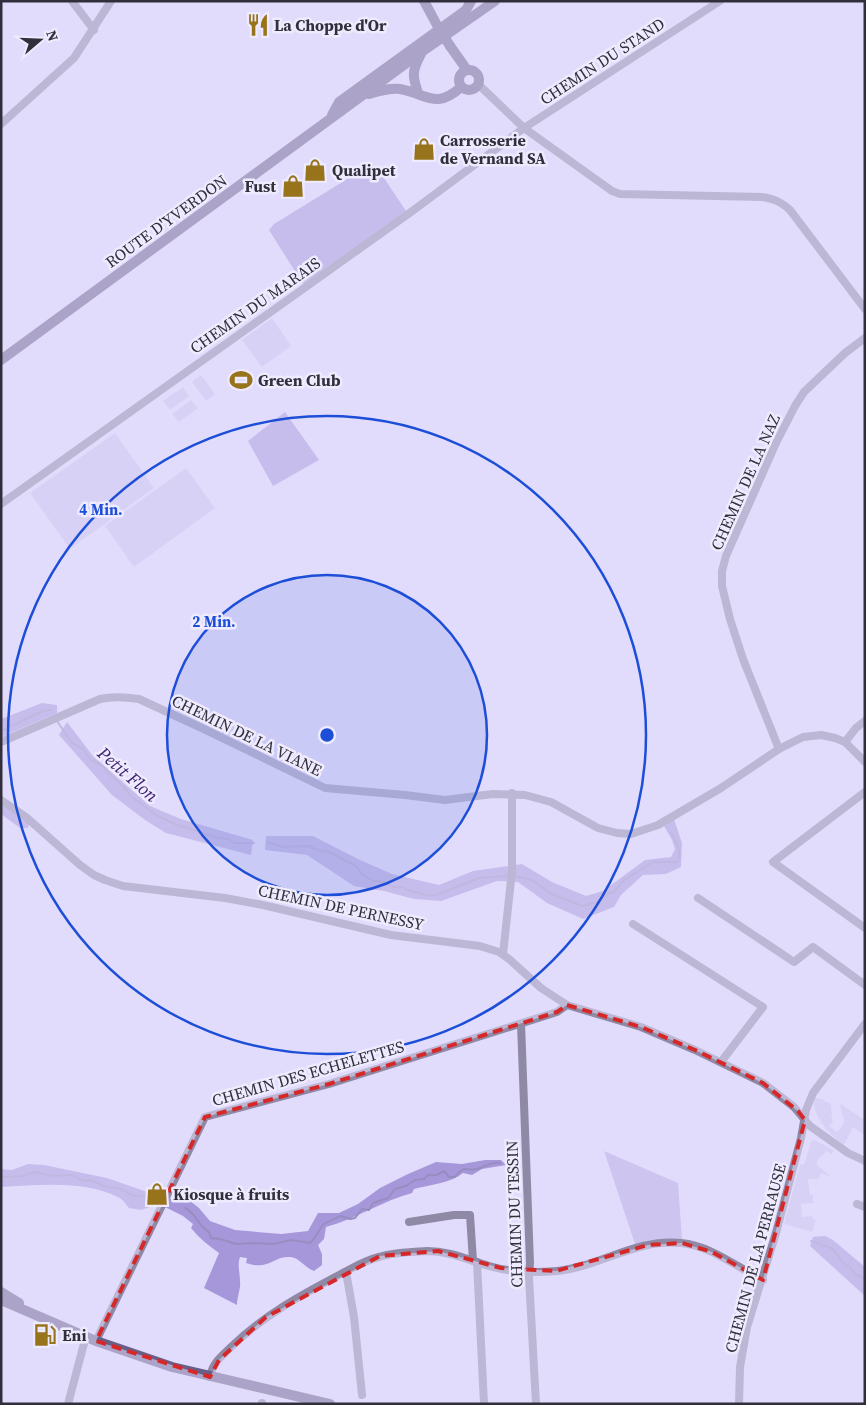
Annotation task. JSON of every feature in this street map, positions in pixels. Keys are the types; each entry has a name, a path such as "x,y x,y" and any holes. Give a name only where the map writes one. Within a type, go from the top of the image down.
{"main road":[{"path":"424,1 438,27 467,70 476,72 480,78 479,85 470,91 461,87"},
{"path":"331,118 339,102 466,10 471,1"},
{"name":"ROUTE D'YVERDON","path":"1,360 423,51 495,1"},
{"path":"418,93 412,78 414,68 423,51"},
{"path":"461,87 460,77 467,70"},
{"path":"363,95 392,89 418,93 434,100 447,97 461,87"},
{"path":"1,1292 32,1313"},
{"path":"1,1300 96,1341 166,1365 330,1404"}],"street":[{"path":"72,1 94,30"},
{"path":"1,124 74,58 94,30 111,1"},
{"name":"CHEMIN DU STAND","path":"524,128 720,1"},
{"path":"479,85 524,128 612,191 620,194 774,198 790,210 865,309"},
{"name":"CHEMIN DU MARAIS","path":"1,504 411,212 524,128"},
{"name":"CHEMIN DE LA NAZ","path":"779,749 743,659 722,586 722,571 726,556 776,443 804,392 845,353 865,338"},
{"name":"CHEMIN DE LA VIANE","path":"1,742 100,699 129,697 139,699 206,730 325,788 444,800 512,793 525,794 551,802 598,828 617,833 631,834 658,825 721,788 792,741 809,735 826,735 845,742 865,762"},
{"path":"845,742 856,728 865,721"},
{"path":"865,792 773,862 865,928"},
{"path":"503,954 512,870 512,793"},
{"name":"CHEMIN DE PERNESSY","path":"1,800 26,817 80,865 105,880 123,886 225,898 391,934 480,946 503,954 541,988 567,1004 641,1026 721,1062 770,1088 794,1107 805,1120 848,1154 865,1161"},
{"path":"698,898 794,962 813,947 865,985"},
{"path":"633,924 763,1007 721,1062"},
{"name":"CHEMIN DES ECHELETTES","path":"96,1341 206,1117 329,1084 521,1024 557,1012 567,1004"},
{"name":"CHEMIN DU TESSIN","path":"521,1024 529,1271 536,1404"},
{"path":"805,1120 808,1103 813,1093 865,1024"},
{"name":"CHEMIN DE LA PERRAUSE","path":"739,1404 739,1380 747,1327 763,1280 805,1120"},
{"path":"409,1222 454,1215 470,1215 475,1262 484,1404"},
{"path":"210,1377 213,1366 253,1326 287,1303 380,1256 410,1252 444,1252 500,1268 556,1271 581,1267 648,1245 673,1243 688,1244 712,1252 763,1280"},
{"path":"346,1272 354,1317 362,1395"},
{"path":"68,1404 86,1336"}],"highlighted area":[{"path":"567,1005 641,1027 695,1050 763,1083 798,1111 805,1120 763,1280 712,1252 682,1243 648,1245 556,1271 501,1268 438,1251 380,1256 266,1317 219,1360 210,1377 96,1341 205,1117 329,1084 557,1012"}],"shaded area":[{"path":"370,165 376,166 406,211 303,284 269,230 274,224"},
{"path":"272,318 291,346 262,367 242,340"},
{"path":"201,375 215,394 206,401 192,382"},
{"path":"183,387 189,396 170,410 163,401"},
{"path":"191,400 198,408 179,422 172,414"},
{"path":"285,412 319,460 273,486 248,441"},
{"path":"115,433 154,488 70,549 30,493"},
{"path":"186,468 215,508 134,567 105,526"},
{"path":"42,703 57,705 57,713 1,737 1,719"},
{"path":"67,722 93,756 150,806 181,819 253,840 251,855 166,833 145,820 112,795 59,735"},
{"path":"1,805 29,823 28,828 20,828 1,814"},
{"path":"674,819 682,843 681,867 666,874 643,875 621,895 614,907 583,919 547,903 518,882 497,881 441,901 414,899 354,886 307,855 265,850 266,836 313,836 392,874 439,885 473,871 522,864 552,882 586,896 603,891 645,860 671,857 675,849 664,826"},
{"path":"815,1098 831,1104 833,1122 829,1126 837,1132 844,1122 840,1104 865,1120 865,1135 853,1127 844,1145 828,1131 819,1118 814,1105"},
{"path":"814,1140 834,1151 831,1154 827,1151 817,1160 816,1164 831,1177 821,1173 819,1179 808,1179 810,1195 813,1195 813,1203 801,1204 802,1217 812,1216 816,1220 812,1232 784,1224 800,1164 804,1165 811,1142"},
{"path":"604,1151 678,1183 682,1240 658,1240 635,1244"},
{"path":"485,1160 501,1160 506,1165 482,1169 472,1175 463,1173 446,1181 414,1189 412,1193 326,1227 324,1239 318,1245 322,1254 322,1265 314,1271 293,1257 284,1257 266,1264 254,1265 246,1263 247,1258 240,1257 240,1284 237,1305 204,1288 219,1253 194,1232 191,1228 193,1224 183,1216 163,1206 166,1199 185,1197 199,1208 210,1221 235,1230 281,1234 308,1231 318,1213 339,1213 358,1204 380,1188 436,1162 462,1164"},
{"path":"28,1164 44,1165 107,1178 153,1194 159,1204 141,1210 129,1208 118,1197 90,1188 76,1186 1,1187 1,1169 12,1170"},
{"path":"825,1236 833,1240 865,1267 865,1296 810,1246 813,1237"}],"waterway":[{"name":"Petit Flon","path":"1,731 43,711 50,710"},
{"name":"Petit Flon","path":"57,721 72,743 83,749 91,760 103,766 131,796 156,815 175,824 217,838 229,839 234,843 254,843"},
{"name":"Petit Flon","path":"515,876 532,880 550,893 582,906 597,902 609,893 614,892 624,880 653,862 677,862 679,851 671,832"},
{"name":"Petit Flon","path":"268,842 282,847 309,846 317,850 329,852 356,866 363,875 373,881 385,882 394,887 403,887 407,890 430,896 479,878 509,876"},
{"path":"185,1208 209,1232 211,1238 236,1244 273,1244 291,1240 310,1243 326,1223 340,1216 350,1219 355,1218 362,1209 369,1210 373,1203 388,1198 395,1189 406,1186 415,1180 424,1179 428,1175 436,1175 444,1171 449,1177 455,1177 464,1169 475,1169 491,1163 500,1163"},
{"path":"1,1177 23,1176 35,1172 53,1176 71,1175 84,1181 92,1180 103,1186 121,1189 133,1196 148,1196"},
{"path":"811,1241 829,1247 846,1266 849,1266 855,1274 865,1279"}],"place":[{"name":"La Choppe d'Or","path":"258,25"},
{"name":"Carrosserie de Vernand SA","path":"424,149"},
{"name":"Qualipet","path":"315,170"},
{"name":"Fust","path":"293,186"},
{"name":"Green Club","path":"241,380"},
{"name":"Kiosque à fruits","path":"157,1194"},
{"name":"Eni","path":"45,1335"}]}
